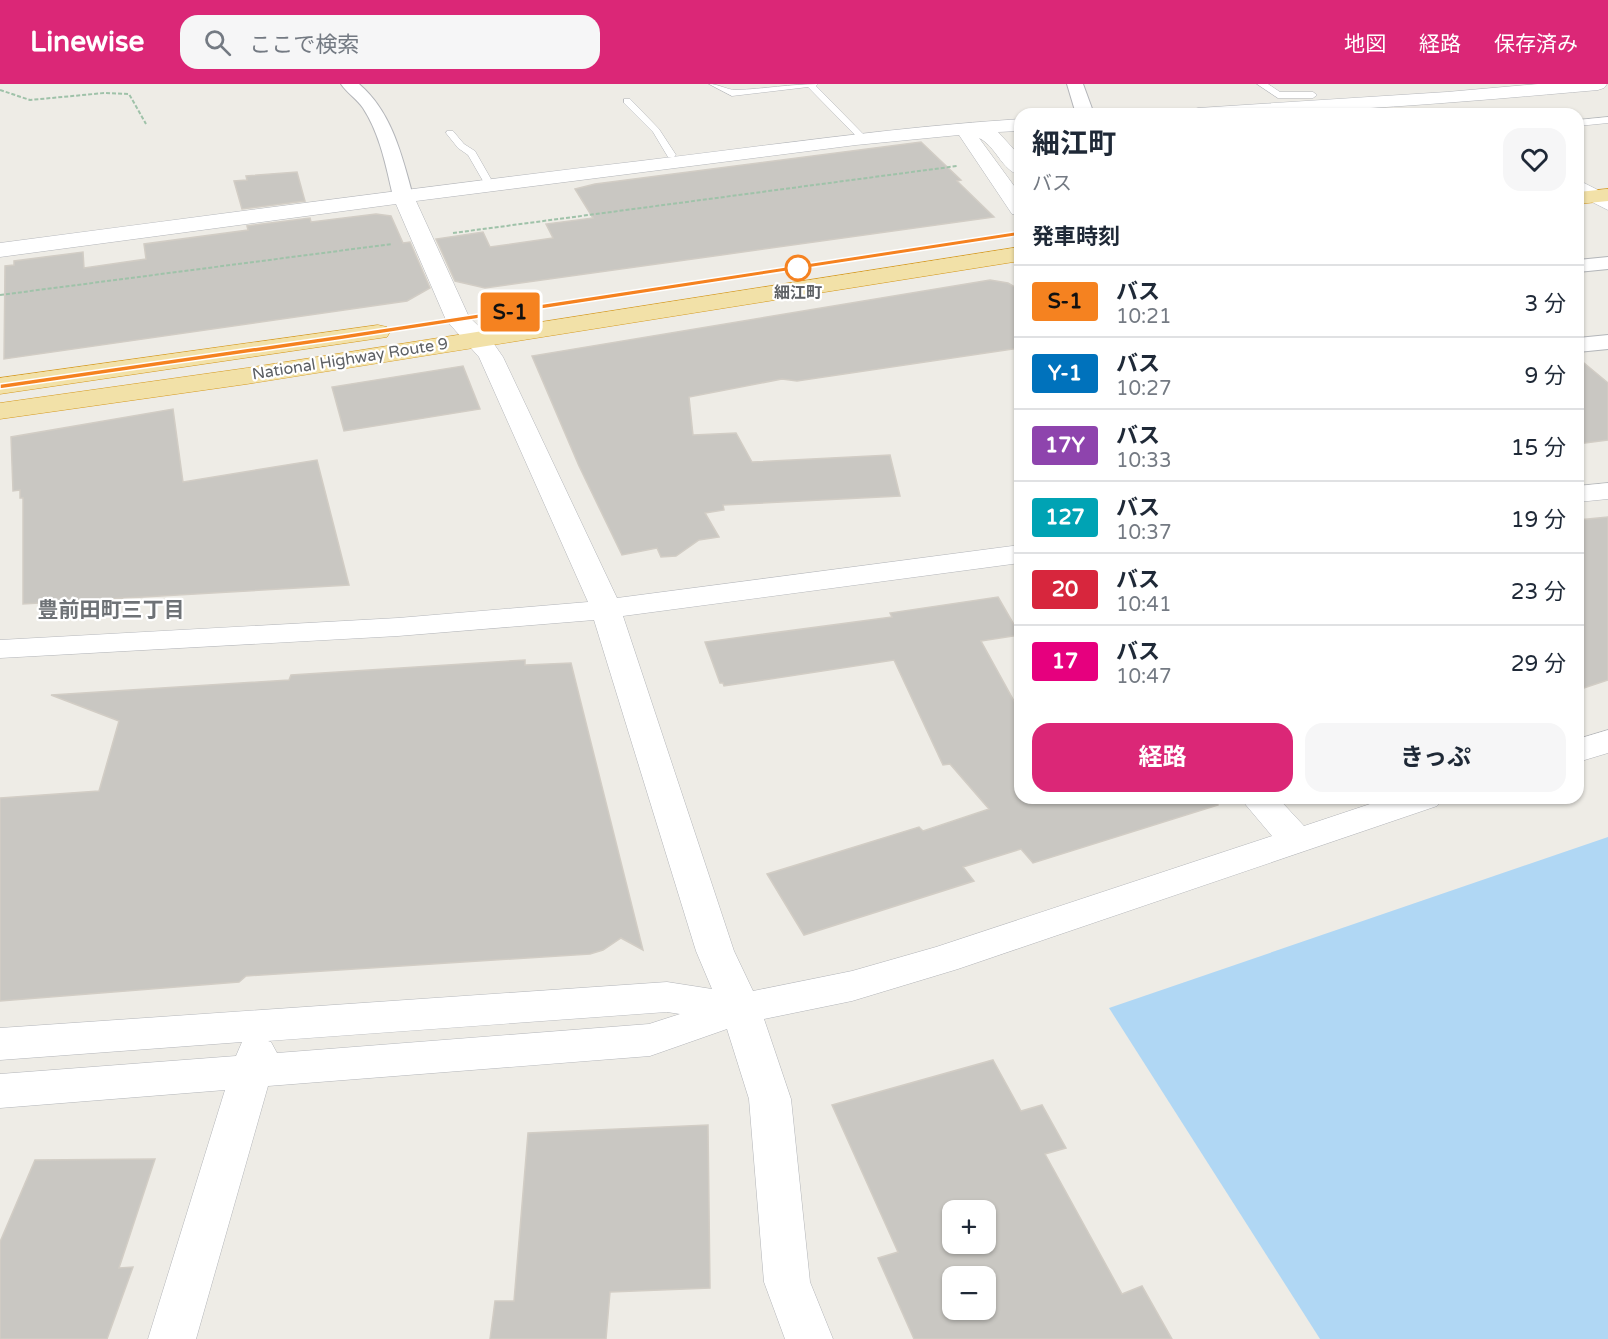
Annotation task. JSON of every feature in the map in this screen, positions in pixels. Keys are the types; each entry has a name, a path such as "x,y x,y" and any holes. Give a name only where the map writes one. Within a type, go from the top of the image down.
{"highway":[{"path":"1584,178 1608,176"},
{"path":"680,286 1014,235"},
{"name":"National Highway Route 9","path":"0,411 235,378 472,325 1014,255"},
{"name":"National Highway Route 9","path":"0,386 407,327 472,325"}],"street":[{"path":"349,84 378,119 403,196 491,357 592,573 606,609 716,951 741,1009 770,1099 787,1282 809,1339"},
{"path":"1075,84 1083,108"},
{"path":"1291,108 1447,98 1598,84"},
{"path":"1447,98 1461,108"},
{"path":"0,250 862,138 971,127 1014,125"},
{"path":"971,127 995,138 1014,162"},
{"path":"971,127 968,134 970,140 1014,201"},
{"path":"1584,265 1608,262"},
{"path":"1584,344 1608,342"},
{"path":"1584,493 1608,491"},
{"path":"0,650 408,627 606,609 1014,555"},
{"path":"1584,749 1608,741"},
{"path":"1263,804 1296,840"},
{"path":"1293,804 1296,840"},
{"path":"0,1091 650,1040 741,1009 852,987 944,959 1407,804"},
{"path":"0,1044 668,997 741,1009"},
{"path":"172,1339 266,1024"}],"lane":[{"path":"713,84 732,93 812,85 862,138"},
{"path":"1261,84 1278,95 1313,95"},
{"path":"627,101 656,132 670,155"},
{"path":"1584,122 1608,120"},
{"path":"450,133 461,146 472,153 486,179"}],"path":[{"path":"0,90 19,99 33,100 85,93 129,94 146,124"},
{"path":"451,234 964,166"},
{"path":"0,296 396,243"}],"water":[{"path":"1608,837 1608,1339 1320,1339 1109,1008"}],"building":[{"path":"921,142 961,180 957,181 994,217 485,288 455,281 436,239 483,232 490,247 553,238 546,224 593,218 575,189 595,184"},
{"path":"297,172 305,201 242,209 234,181 247,180 246,176"},
{"path":"376,214 391,216 403,243 410,242 430,288 407,301 4,359 5,266 14,265 14,261 83,252 84,268 146,259 144,244 248,230 247,226 310,218 311,222"},
{"path":"990,280 1008,283 1014,286 1014,349 797,381 782,379 689,397 693,435 736,433 752,462 890,455 900,496 723,505 724,510 705,513 719,537 699,540 676,556 661,557 657,548 622,555 579,466 532,356"},
{"path":"1584,363 1608,383 1608,440 1584,443"},
{"path":"463,366 480,409 344,431 332,387"},
{"path":"173,409 183,482 317,460 349,585 23,604 23,498 20,498 20,490 13,491 11,437"},
{"path":"1608,517 1608,680 1584,688 1584,519"},
{"path":"998,597 1014,625 1014,636 981,641 1014,701 1014,804 1218,805 1033,863 1021,849 963,867 974,881 804,935 767,874 919,827 923,831 989,809 950,764 943,765 894,660 724,686 720,683 705,642 892,617 890,613"},
{"path":"525,660 525,665 571,663 643,950 621,938 603,950 590,954 246,976 239,982 0,1001 0,798 99,791 119,721 51,695 289,680 291,675"},
{"path":"993,1060 1021,1111 1042,1105 1066,1148 1045,1154 1122,1294 1142,1286 1172,1339 914,1339 878,1258 898,1252 832,1105"},
{"path":"708,1125 710,1288 610,1292 606,1339 490,1339 495,1301 514,1301 528,1133"},
{"path":"155,1159 119,1268 133,1267 107,1339 0,1339 0,1242 35,1160"}],"bus line":[{"name":"S-1","path":"0,386 340,338 1014,235"}],"place":[{"name":"細江町","path":"798,268"}],"district":[{"name":"豊前田町三丁目","path":"111,610"}]}
